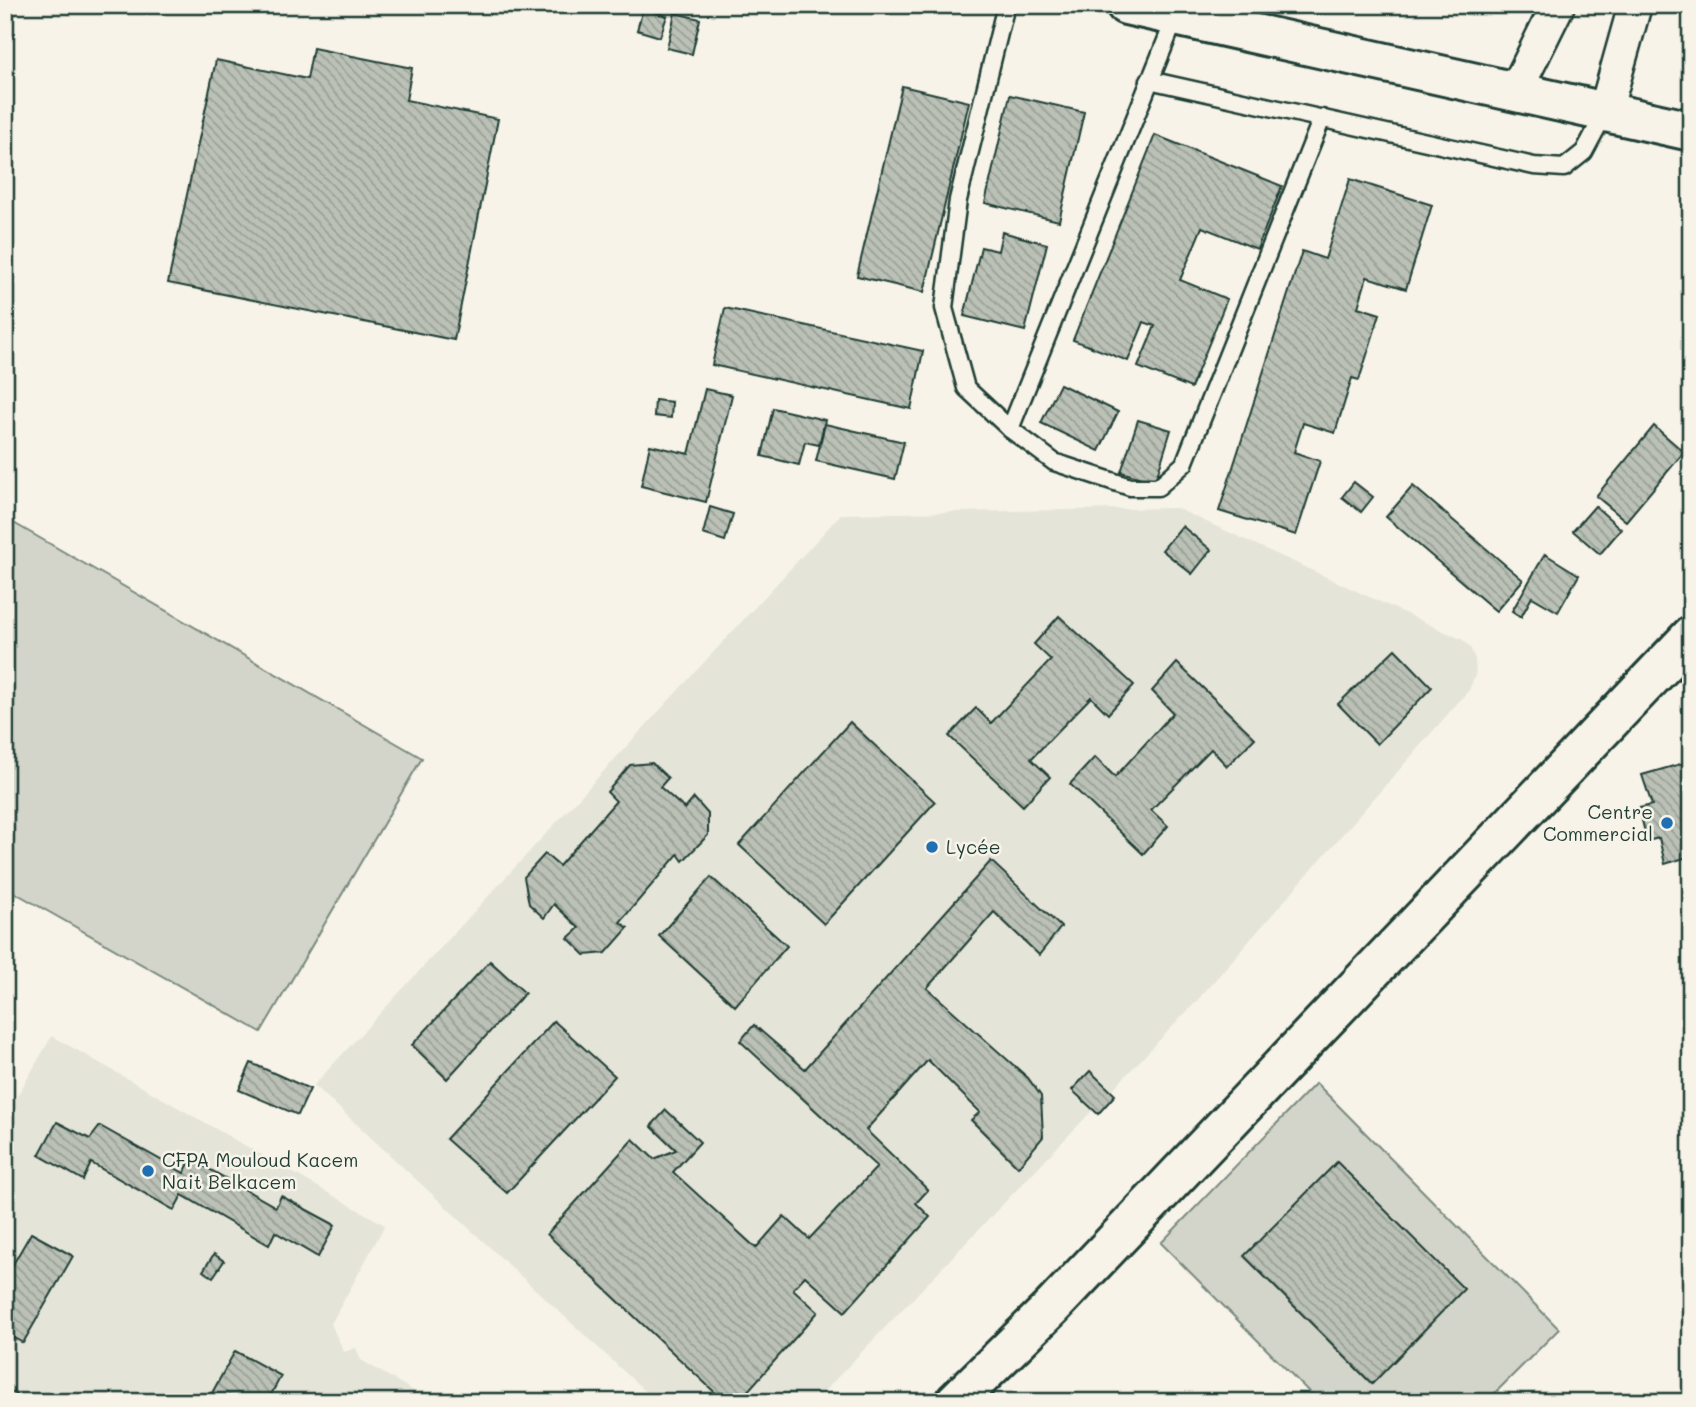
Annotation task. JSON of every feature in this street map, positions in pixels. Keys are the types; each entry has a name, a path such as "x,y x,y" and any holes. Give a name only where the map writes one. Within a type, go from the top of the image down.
{"main road":[{"path":"1126,5 1179,11 1515,92 1689,127"},
{"path":"955,1402 1062,1297 1691,636"}],"street":[{"path":"1515,92 1558,5"},
{"path":"1605,112 1635,5"}],"lane":[{"path":"1006,5 958,200 944,308 966,388 1010,429 1054,463 1130,487 1158,487 1184,464 1322,118"},
{"path":"1010,429 1179,11"},
{"path":"1149,80 1534,166 1564,168 1584,152 1605,112"}],"shaded area":[{"name":"Lycée","path":"1176,508 1463,640 1470,647 1475,659 1476,673 1469,690 1194,1004 814,1402 657,1402 314,1085 841,514"},
{"path":"5,518 422,758 261,1032 5,887"},
{"name":"CFPA Mouloud Kacem Nait Belkacem","path":"52,1036 385,1225 331,1324 344,1352 356,1348 361,1360 432,1402 5,1402 5,1117"},
{"path":"1316,1083 1559,1329 1486,1402 1319,1402 1161,1243"}],"building":[{"path":"643,9 667,16 660,37 637,30"},
{"path":"675,13 700,19 692,54 667,48"},
{"path":"313,48 412,68 406,100 498,119 454,340 168,283 216,60 307,79"},
{"path":"902,86 969,102 924,292 857,276"},
{"path":"1010,95 1084,112 1059,221 985,203"},
{"path":"1155,135 1282,186 1257,249 1202,227 1180,280 1227,299 1191,388 1138,367 1155,326 1144,322 1128,361 1073,340"},
{"path":"1350,179 1432,205 1406,289 1367,277 1358,307 1380,314 1359,380 1352,378 1335,433 1303,423 1294,452 1320,461 1296,535 1219,511 1302,251 1325,259"},
{"path":"1002,232 1047,244 1025,331 964,316 981,247 998,251"},
{"path":"725,308 923,351 911,409 712,365"},
{"path":"1060,384 1118,412 1099,451 1041,423"},
{"path":"705,389 732,395 706,502 641,486 650,445 689,454"},
{"path":"655,400 672,402 671,418 654,416"},
{"path":"773,408 825,420 819,445 805,442 799,465 762,456"},
{"path":"1138,420 1171,430 1155,482 1121,472"},
{"path":"825,424 904,442 895,479 816,461"},
{"path":"1654,426 1684,452 1626,521 1596,496"},
{"path":"1354,482 1373,497 1361,512 1342,497"},
{"path":"1413,486 1523,580 1496,611 1386,517"},
{"path":"1595,506 1621,529 1600,554 1573,531"},
{"path":"710,507 733,514 725,541 703,534"},
{"path":"1182,526 1211,550 1192,574 1162,550"},
{"path":"1545,554 1579,575 1558,612 1532,597 1521,617 1512,611"},
{"path":"1059,616 1134,685 1108,714 1091,697 1031,759 1050,777 1023,806 949,736 976,708 991,723 1051,660 1034,644"},
{"path":"1395,649 1432,687 1377,744 1338,704"},
{"path":"1177,663 1255,738 1227,766 1211,749 1151,810 1168,826 1143,854 1070,784 1095,757 1115,777 1173,713 1152,691"},
{"path":"850,722 935,802 824,924 739,845"},
{"name":"Centre Commercial","path":"1691,761 1691,856 1665,864 1659,838 1647,841 1639,808 1652,805 1642,775"},
{"path":"652,763 668,778 660,787 685,809 694,798 708,814 708,835 683,861 678,854 620,922 628,928 606,953 585,955 568,938 579,928 554,904 544,918 529,904 524,877 545,854 559,866 616,801 607,792 630,765"},
{"path":"991,861 1061,927 1039,955 994,912 927,988 1028,1078 1041,1096 1043,1137 1018,1167 971,1120 980,1112 928,1060 866,1130 928,1190 916,1203 930,1217 845,1312 805,1276 793,1289 818,1312 738,1402 725,1402 547,1234 633,1139 654,1159 676,1150 651,1126 666,1110 700,1142 673,1172 756,1248 784,1216 809,1239 877,1167 740,1041 754,1025 805,1069"},
{"path":"711,877 787,946 735,1006 659,936"},
{"path":"490,961 525,993 447,1079 412,1045"},
{"path":"554,1021 615,1076 507,1193 446,1139"},
{"path":"251,1063 310,1089 298,1115 239,1090"},
{"path":"1090,1071 1115,1095 1098,1114 1072,1090"},
{"path":"57,1122 90,1139 100,1126 184,1173 191,1159 276,1207 281,1196 335,1225 318,1257 275,1232 269,1245 182,1195 174,1210 91,1163 83,1180 39,1155"},
{"path":"1337,1162 1464,1289 1372,1384 1244,1256"},
{"path":"31,1233 73,1256 23,1343 5,1333 5,1278"},
{"path":"214,1254 224,1261 213,1277 203,1271"},
{"path":"235,1351 281,1376 267,1402 207,1402"},
{"path":"5,1388 29,1402 5,1402"}],"place":[{"name":"Centre Commercial","path":"1667,823"},
{"name":"Lycée","path":"932,847"},
{"name":"CFPA Mouloud Kacem Nait Belkacem","path":"148,1171"}]}
